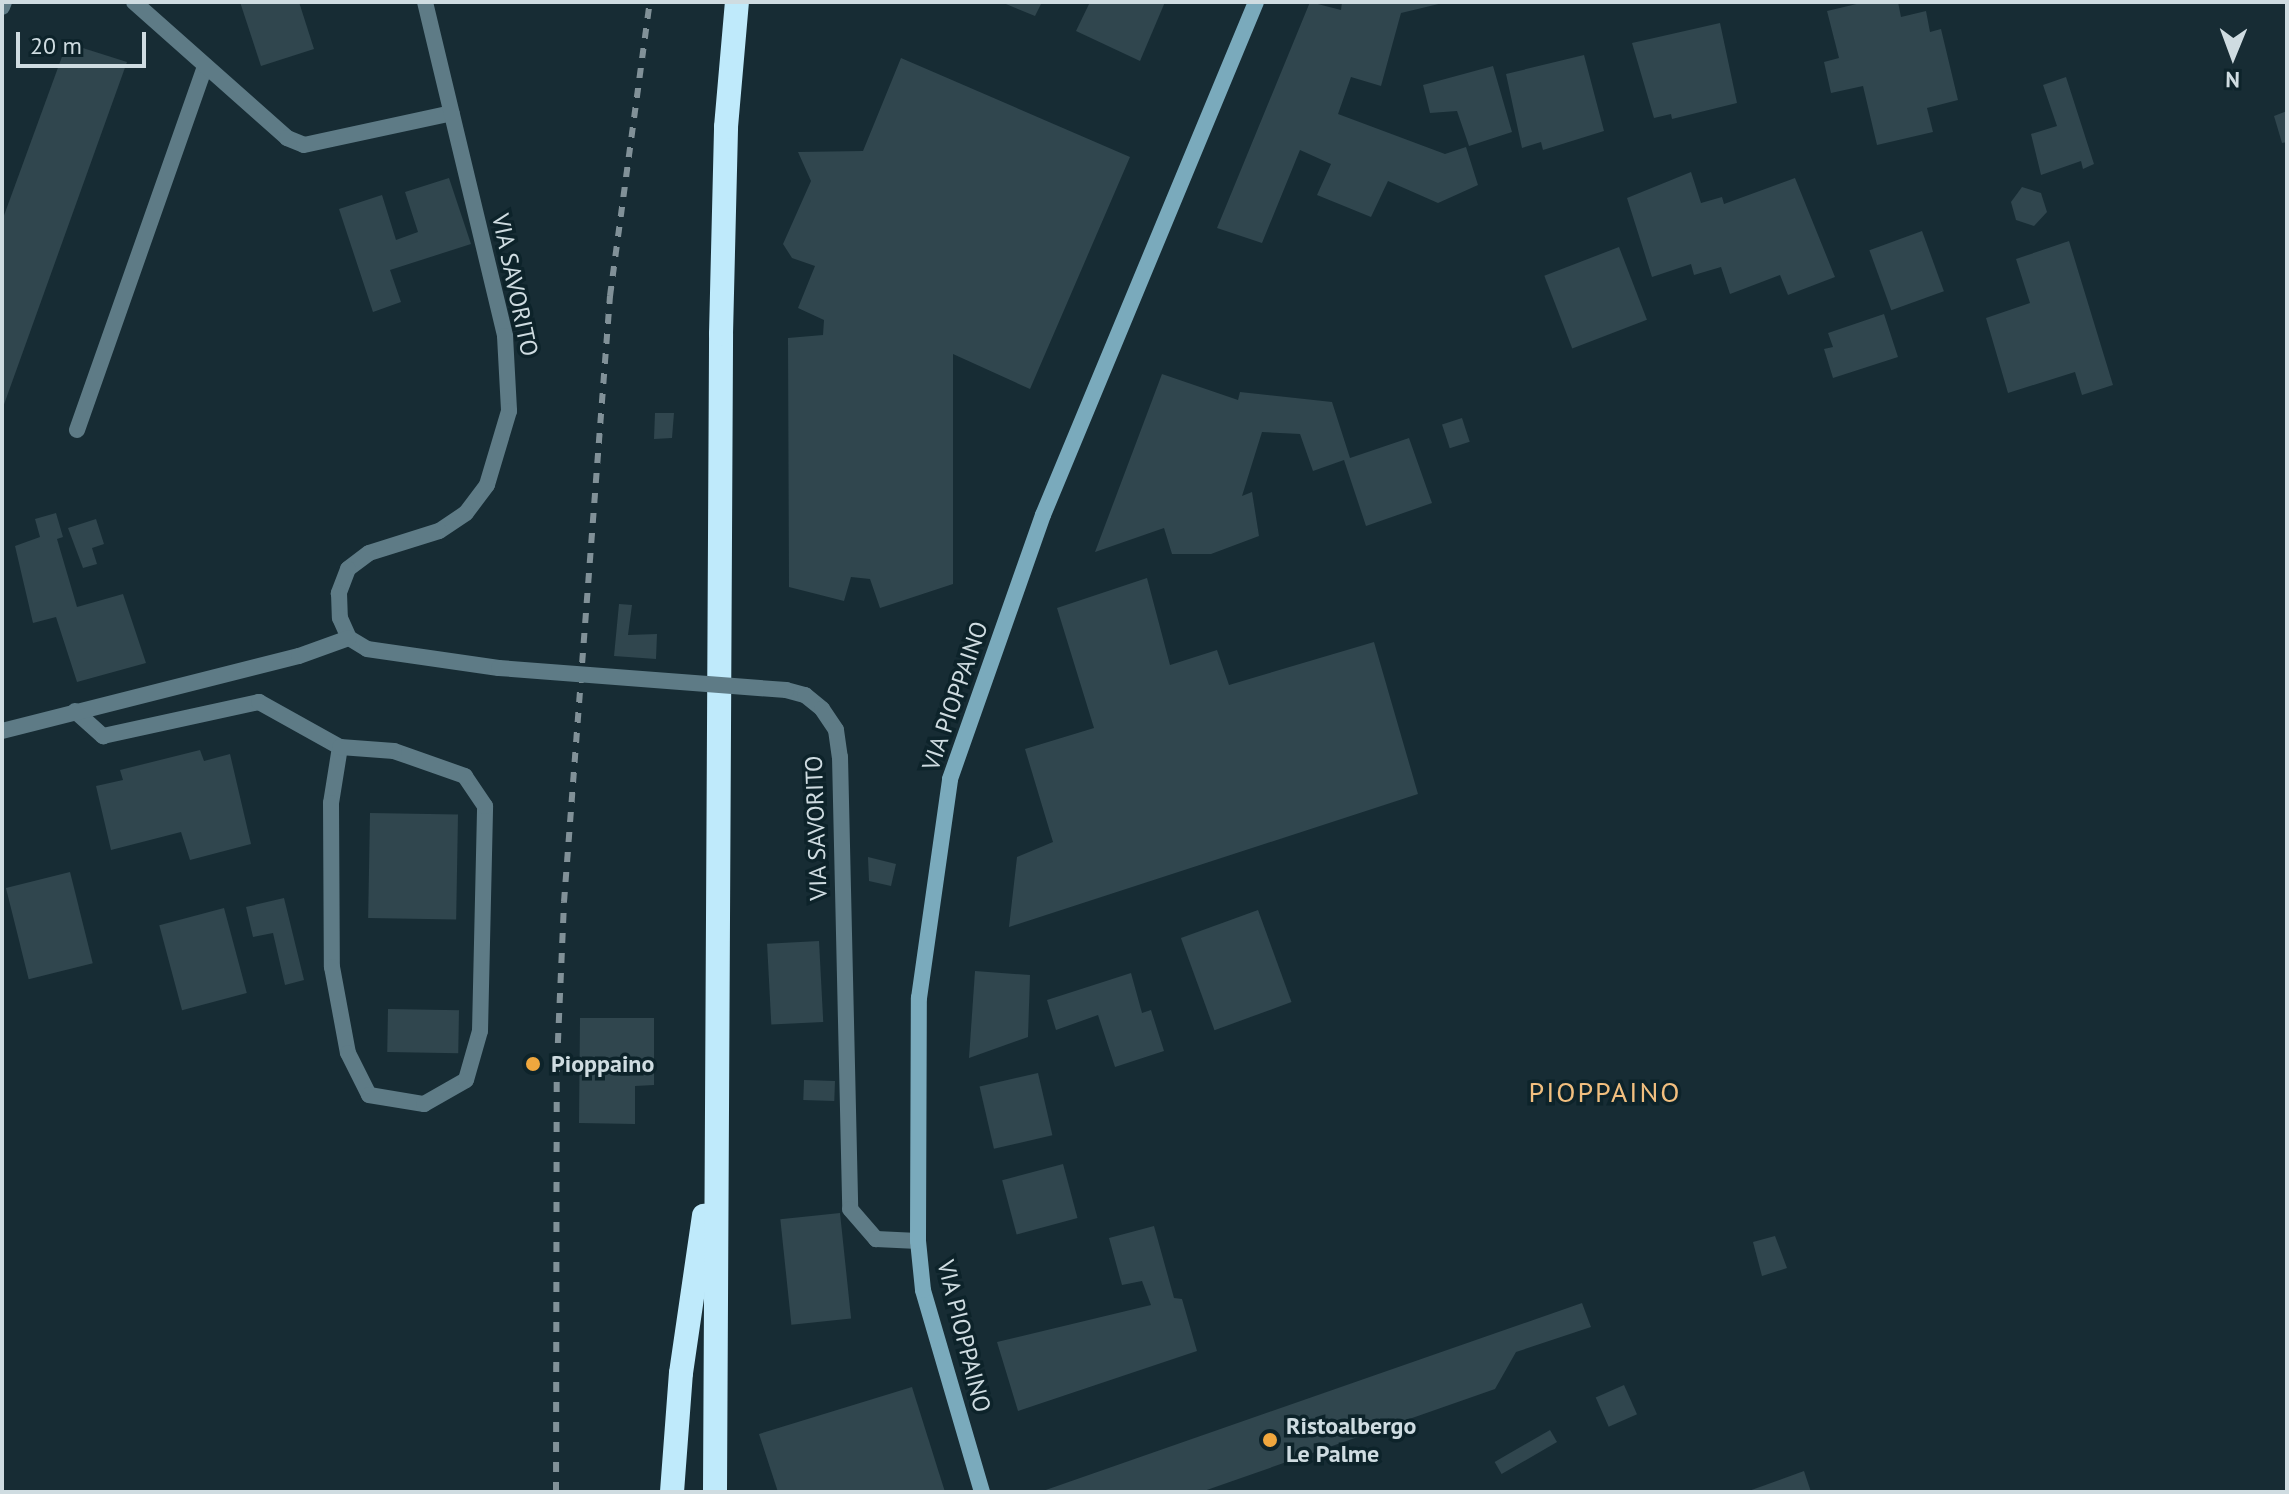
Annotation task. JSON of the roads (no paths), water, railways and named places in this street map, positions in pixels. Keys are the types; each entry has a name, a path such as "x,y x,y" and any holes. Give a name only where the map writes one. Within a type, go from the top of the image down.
{"highway":[{"path":"715,1492 721,334 726,127 737,2"},
{"path":"672,1492 681,1373 715,1142"}],"main road":[{"name":"VIA PIOPPAINO","path":"982,1492 923,1290 918,1241 919,998 950,779 1043,515 1256,2"}],"street":[{"path":"134,2 287,138 304,145 452,113"},
{"name":"VIA SAVORITO","path":"425,2 505,336 510,378 502,448 487,485 466,513 439,531 369,553 348,569 339,593 340,618 349,638 392,656 499,668 786,690 805,695 822,709 836,730 840,757 850,1209 876,1239 918,1241"},
{"path":"77,430 205,66"},
{"path":"2,731 299,656 349,638"},
{"path":"75,711 103,736 259,702 340,747 394,751 465,776 485,806 480,1031 466,1080 424,1104 369,1095 348,1053 332,967 331,803 340,747"}],"railway":[{"path":"556,1492 557,1063 564,902 610,296 650,2"}],"place":[{"name":"Pioppaino","path":"533,1064"},
{"name":"Ristoalbergo Le Palme","path":"1270,1440"}],"district":[{"name":"PIOPPAINO","path":"1605,1092"}]}
